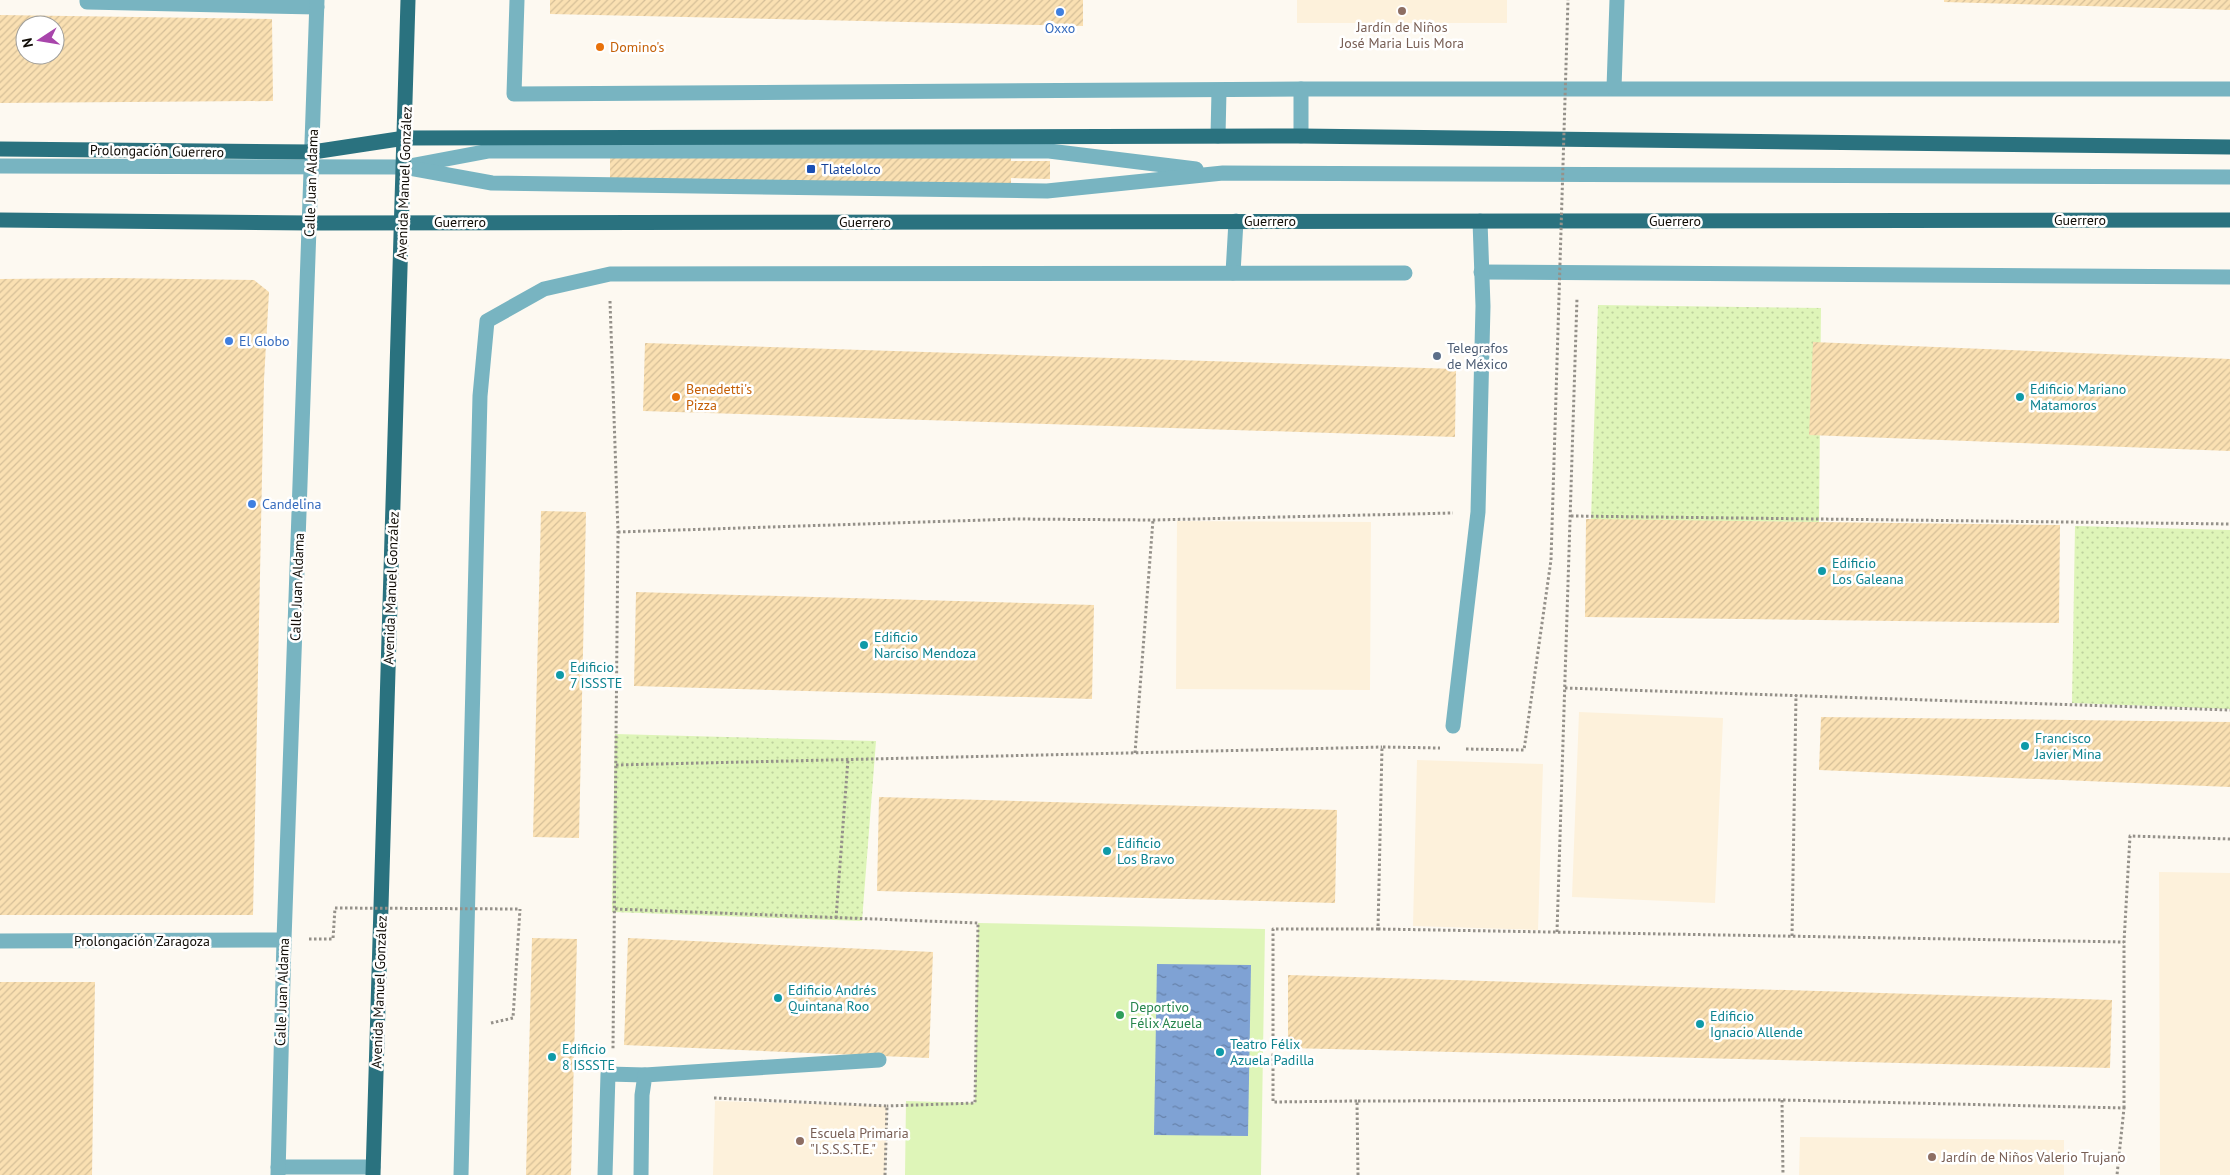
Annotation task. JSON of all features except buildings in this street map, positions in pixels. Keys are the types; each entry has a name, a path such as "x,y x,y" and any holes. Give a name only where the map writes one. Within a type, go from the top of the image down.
{"main road":[{"name":"Avenida Manuel González","path":"373,1171 403,222 408,0"},
{"path":"313,152 405,138 1301,136 2230,147"},
{"name":"Prolongación Guerrero","path":"0,149 313,152"},
{"path":"0,220 310,223"},
{"name":"Guerrero","path":"310,223 2230,220"}],"street":[{"path":"86,0 86,2 317,3"},
{"path":"517,0 514,94 1614,88 2230,89"},
{"path":"1614,88 1617,0"},
{"name":"Calle Juan Aldama","path":"278,1171 284,940 317,3"},
{"path":"1301,136 1302,89"},
{"path":"1218,136 1219,91"},
{"path":"0,166 404,167 489,151 1049,150 1223,173"},
{"path":"404,167 492,183 1047,191 1223,173 2230,177"},
{"path":"1233,273 1236,221"},
{"path":"1453,726 1478,512 1483,306 1480,221"},
{"path":"1481,272 2230,277"},
{"path":"461,1175 480,396 488,321 544,290 610,274 1405,273"},
{"name":"Prolongación Zaragoza","path":"0,941 284,940"},
{"path":"605,1175 608,1074 645,1075 879,1060"},
{"path":"641,1175 642,1095 645,1075"},
{"path":"278,1171 373,1171"}],"path":[{"path":"1458,749 1524,750 1550,560 1568,0"},
{"path":"1558,932 1577,272"},
{"path":"610,274 618,532 613,1074"},
{"path":"618,532 1015,520 1152,520 1478,512"},
{"path":"1571,516 2230,524"},
{"path":"1134,752 1152,520"},
{"path":"1565,688 2230,710"},
{"path":"1792,936 1796,695"},
{"path":"616,765 1134,752 1382,747 1448,748"},
{"path":"1378,929 1382,747"},
{"path":"836,918 848,759"},
{"path":"2118,1175 2124,1108 2124,942 2130,836 2230,839"},
{"path":"334,939 335,908 520,909 513,1018"},
{"path":"615,909 978,923 975,1103 887,1106 710,1098"},
{"path":"2124,942 1378,929 1273,929 1273,1102 1782,1100 2124,1108"},
{"path":"1782,1100 1783,1175"},
{"path":"1357,1101 1358,1175"},
{"path":"885,1175 887,1106"}],"shaded area":[{"name":"Jardín de Niños José Maria Luis Mora","path":"1297,0 1507,0 1507,23 1297,23"},
{"path":"1177,521 1371,522 1370,690 1176,689"},
{"path":"1579,712 1723,718 1715,903 1572,897"},
{"path":"1417,760 1543,764 1538,930 1413,926"},
{"path":"2159,872 2230,873 2230,1175 2160,1175"},
{"name":"Escuela Primaria \"I.S.S.S.T.E.\"","path":"715,1101 887,1106 885,1175 713,1175"},
{"name":"Jardín de Niños Valerio Trujano","path":"1800,1137 2064,1140 2064,1175 1799,1175"}],"green space":[{"path":"1598,305 1821,308 1819,522 1591,520"},
{"path":"2075,526 2230,530 2230,709 2072,703"},
{"path":"615,734 876,741 862,921 612,912"},
{"name":"Deportivo Félix Azuela","path":"978,923 1265,929 1261,1175 905,1175 906,1101 975,1103"}],"water":[{"path":"1157,964 1251,965 1248,1136 1154,1135"}],"place":[{"name":"Jardín de Niños José Maria Luis Mora","path":"1402,11"},
{"name":"Oxxo","path":"1060,12"},
{"name":"Domino's","path":"600,47"},
{"name":"Tlatelolco","path":"811,169"},
{"name":"El Globo","path":"229,341"},
{"name":"Telegrafos de México","path":"1437,356"},
{"name":"Benedetti's Pizza","path":"676,397"},
{"name":"Edificio Mariano Matamoros","path":"2020,397"},
{"name":"Candelina","path":"252,504"},
{"name":"Edificio Los Galeana","path":"1822,571"},
{"name":"Edificio Narciso Mendoza","path":"864,645"},
{"name":"Edificio 7 ISSSTE","path":"560,675"},
{"name":"Francisco Javier Mina","path":"2025,746"},
{"name":"Edificio Los Bravo","path":"1107,851"},
{"name":"Edificio Andrés Quintana Roo","path":"778,998"},
{"name":"Deportivo Félix Azuela","path":"1120,1015"},
{"name":"Edificio Ignacio Allende","path":"1700,1024"},
{"name":"Teatro Félix Azuela Padilla","path":"1220,1052"},
{"name":"Edificio 8 ISSSTE","path":"552,1057"},
{"name":"Escuela Primaria \"I.S.S.S.T.E.\"","path":"800,1141"},
{"name":"Jardín de Niños Valerio Trujano","path":"1932,1157"}]}
